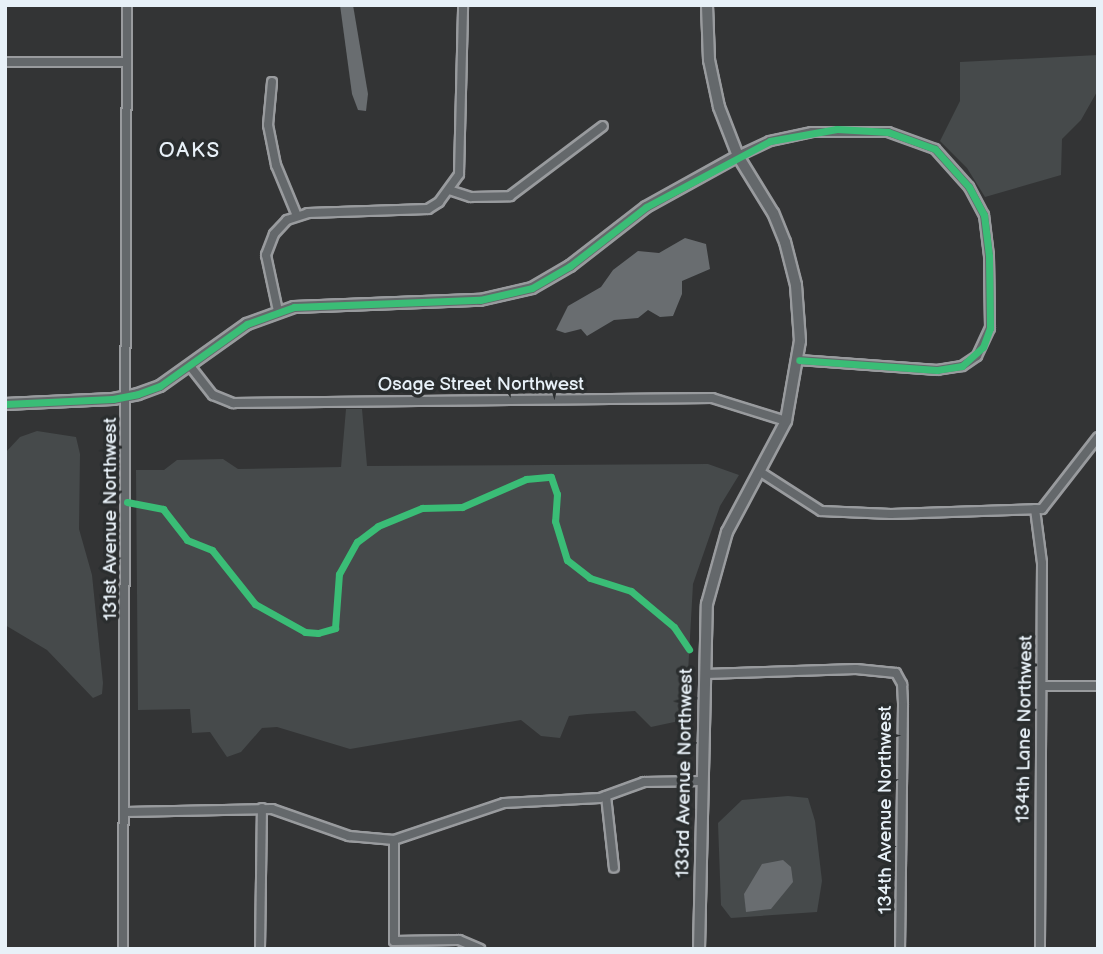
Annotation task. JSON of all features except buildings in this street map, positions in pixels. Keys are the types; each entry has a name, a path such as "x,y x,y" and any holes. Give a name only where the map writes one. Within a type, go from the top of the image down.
{"street":[{"name":"131st Avenue Northwest","path":"123,949 127,5"},
{"path":"278,311 266,255 279,228 297,216 407,213 428,209 449,190 462,158 463,5"},
{"name":"133rd Avenue Northwest","path":"699,949 707,604 715,565 727,533 761,474 786,421 799,360 799,317 789,256 773,213 738,156 713,84 707,5"},
{"path":"5,62 127,62"},
{"path":"272,82 268,125 273,151 297,216"},
{"path":"449,190 492,199 510,196 603,126"},
{"path":"5,404 127,397 160,386 239,329 278,311 325,303 480,300 532,288 570,266 646,207 769,141 837,129 888,132 935,149 975,197 984,215 989,256 990,328 977,356 954,367 881,369 799,360"},
{"name":"Osage Street Northwest","path":"190,366 213,395 233,402 712,398 786,421"},
{"path":"761,474 821,511 891,514 1035,509 1053,500 1098,437"},
{"name":"134th Lane Northwest","path":"1035,509 1042,564 1040,949"},
{"name":"134th Avenue Northwest","path":"705,674 856,669 896,673 902,684 903,705 900,949"},
{"path":"1042,686 1098,686"},
{"path":"125,811 262,808 300,817 349,836 394,841 504,803 606,796 644,782 702,780"},
{"path":"606,796 614,868"},
{"path":"260,949 262,808"},
{"path":"394,841 394,941 459,940 480,949"}],"shaded area":[{"path":"340,5 353,5 368,94 366,111 358,110 352,94"},
{"path":"1098,55 1098,90 1081,120 1062,139 1061,175 985,197 967,168 940,141 960,101 960,62"},
{"path":"685,238 706,244 710,269 682,281 682,294 673,316 660,317 648,310 638,318 614,320 587,336 581,329 565,333 556,330 568,306 601,287 613,270 638,251 659,253"},
{"path":"346,409 362,409 367,466 708,464 739,475 720,506 693,584 686,708 679,709 679,721 651,727 635,711 587,714 569,716 560,738 541,736 521,720 350,749 277,727 262,728 241,752 227,757 210,732 192,733 190,709 138,710 136,470 164,470 177,460 223,459 238,469 341,467"},
{"path":"37,431 76,437 80,454 79,529 92,575 103,683 102,694 93,698 47,650 5,625 5,453 20,437"},
{"path":"788,796 808,798 815,821 822,881 817,912 731,918 721,905 718,823 742,800"},
{"path":"783,860 791,867 793,882 771,909 746,912 744,894 762,864"}],"cycle path":[{"path":"5,404 113,399 138,394 160,386 247,324 294,307 480,300 532,288 570,266 646,207 770,141 837,129 888,132 935,149 969,187 984,215 989,256 990,328 983,347 962,366 937,370 799,360"},
{"path":"127,502 163,509 187,540 212,550 255,604 305,632 318,633 335,628 339,574 357,542 378,526 422,508 462,507 526,479 551,477 557,494 555,521 567,560 590,578 631,591 674,627 689,649"}],"district":[{"name":"OAKS","path":"190,151"}]}
